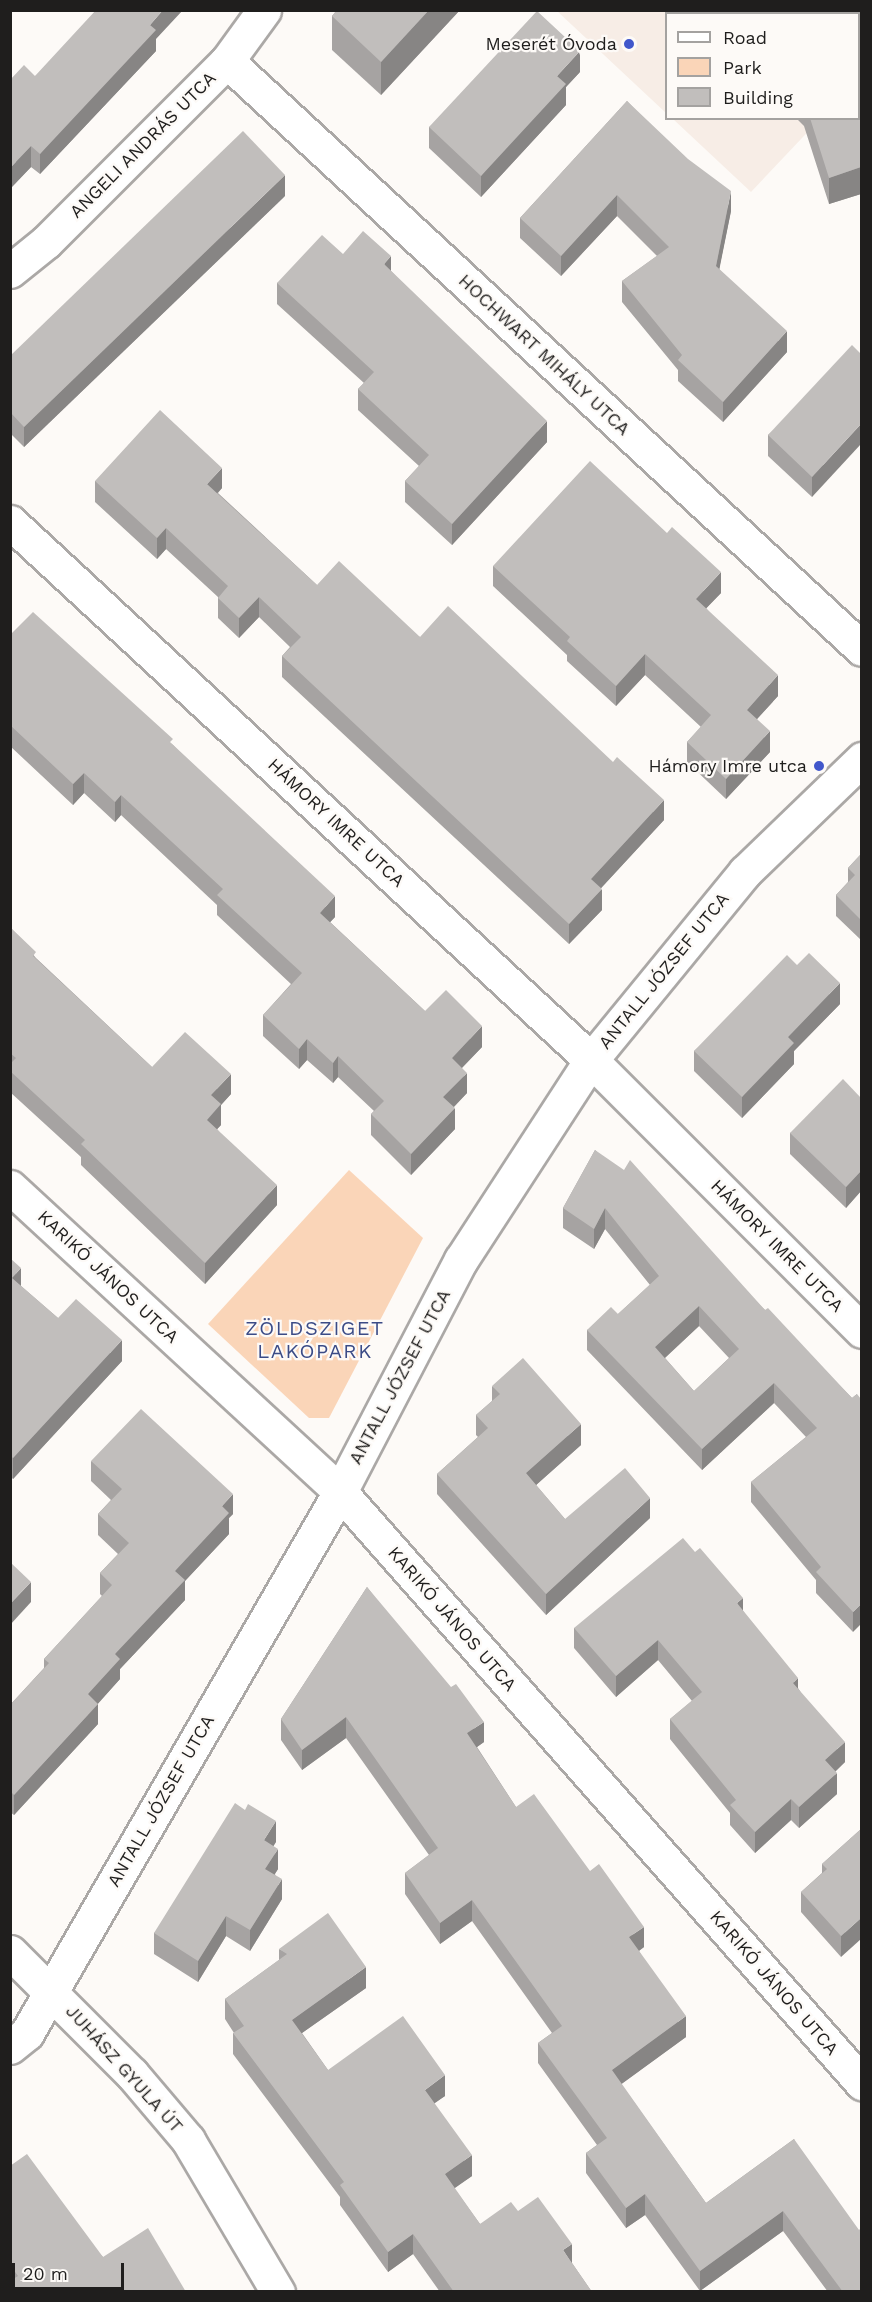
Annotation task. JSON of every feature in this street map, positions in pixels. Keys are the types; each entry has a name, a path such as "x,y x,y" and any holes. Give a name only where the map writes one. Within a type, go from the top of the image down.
{"street":[{"name":"ANGELI ANDRÁS UTCA","path":"10,271 46,242 227,61 264,10"},
{"name":"HOCHWART MIHÁLY UTCA","path":"227,61 861,649"},
{"name":"HÁMORY IMRE UTCA","path":"10,522 591,1060 861,1331"},
{"name":"ANTALL JÓZSEF UTCA","path":"10,2047 27,2033 340,1492 461,1260 591,1060 746,872 861,759"},
{"name":"KARIKÓ JÁNOS UTCA","path":"10,1187 340,1492 861,2082"},
{"name":"JUHÁSZ GYULA ÚT","path":"10,1952 52,1990 132,2074 188,2140 278,2292"}],"shaded area":[{"name":"Meserét Óvoda","path":"557,11 861,11 860,76 860,12 665,12 665,112"},
{"path":"674,120 819,120 751,192"}],"green space":[{"path":"349,1170 423,1238 329,1418 309,1418 208,1324"}],"building":[{"path":"96,10 163,10 150,25 156,30 40,154 31,146 10,168 10,80 24,65 35,76"},
{"path":"337,10 429,10 381,62 332,16"},
{"path":"750,10 767,10 768,12 749,12"},
{"path":"537,11 580,51 557,76 566,84 481,176 429,127"},
{"path":"860,61 861,167 829,178 811,120 860,120"},
{"path":"627,101 688,159 731,191 716,266 787,331 723,402 678,360 682,355 622,281 669,247 617,195 561,256 520,218"},
{"path":"243,131 285,175 24,427 10,412 10,356"},
{"path":"363,231 391,256 384,264 547,421 452,524 405,481 429,455 358,389 374,372 277,283 322,235 343,254"},
{"path":"852,345 861,354 861,424 812,477 768,435"},
{"path":"160,410 222,468 207,484 317,585 339,561 420,637 448,606 613,762 617,757 664,800 591,879 602,889 569,924 282,656 301,637 259,597 239,618 218,598 228,586 166,528 157,538 95,481"},
{"path":"590,461 667,533 672,527 721,572 696,599 778,675 747,710 770,731 726,779 687,742 711,715 645,654 616,686 567,641 570,637 493,566"},
{"path":"33,612 173,739 170,742 335,896 320,913 425,1011 446,990 482,1026 452,1058 467,1073 443,1097 455,1108 411,1154 371,1114 384,1101 338,1056 333,1063 307,1039 299,1049 263,1015 302,973 217,895 223,889 121,795 115,802 84,773 73,784 10,725 10,635"},
{"path":"861,854 861,920 836,895 855,875 848,868"},
{"path":"10,927 36,952 33,956 152,1067 185,1032 231,1074 211,1095 221,1104 207,1120 277,1185 205,1263 81,1144 85,1140 10,1071 10,1064 16,1058 10,1053"},
{"path":"809,953 840,983 788,1037 794,1043 742,1097 694,1051 787,955 797,965"},
{"path":"843,1079 861,1098 861,1171 846,1187 790,1133"},
{"path":"595,1150 624,1170 630,1160 765,1310 768,1308 852,1398 857,1394 861,1399 861,1604 853,1612 816,1572 821,1567 751,1482 817,1428 774,1383 702,1449 587,1330 611,1307 618,1314 659,1276 605,1208 594,1229 563,1208","holes":["699,1306 739,1349 694,1391 655,1347"]},
{"path":"10,1258 21,1268 12,1278 58,1318 76,1299 122,1340 13,1458 10,1456"},
{"path":"523,1358 581,1424 526,1473 565,1519 625,1468 650,1498 546,1594 437,1474 488,1428 476,1415 500,1394 492,1386"},
{"path":"141,1409 233,1494 222,1506 229,1513 175,1571 185,1580 115,1654 120,1659 88,1694 98,1704 14,1795 10,1791 10,1705 49,1663 44,1659 112,1585 100,1573 129,1543 98,1514 122,1489 91,1461"},
{"path":"683,1538 695,1552 700,1548 743,1598 737,1603 798,1678 793,1683 845,1742 825,1760 837,1773 799,1807 791,1799 755,1832 730,1805 736,1800 670,1719 702,1692 658,1640 616,1676 574,1628"},
{"path":"10,1562 31,1582 10,1604"},
{"path":"367,1587 451,1687 456,1684 484,1722 467,1733 516,1807 534,1794 590,1871 599,1864 644,1927 629,1937 686,2016 612,2070 706,2203 794,2139 859,2230 861,2228 861,2292 843,2292 783,2211 700,2271 645,2194 626,2208 586,2153 607,2138 538,2043 562,2026 472,1900 440,1923 405,1873 438,1848 346,1717 302,1750 281,1719"},
{"path":"235,1803 245,1810 248,1804 276,1821 264,1840 278,1849 265,1869 282,1879 250,1930 226,1916 198,1961 154,1933"},
{"path":"861,1829 861,1918 841,1936 801,1892 827,1869 822,1864"},
{"path":"328,1913 366,1967 292,2020 328,2070 403,2016 445,2075 425,2090 472,2155 445,2174 480,2224 511,2202 518,2211 538,2197 572,2244 563,2250 592,2292 454,2292 413,2234 388,2252 340,2185 344,2182 233,2033 244,2026 225,1999 287,1954 279,1949"},
{"path":"27,2154 103,2257 148,2228 186,2292 10,2292 10,2281 18,2276 10,2265 10,2166"}],"place":[{"name":"Meserét Óvoda","path":"629,44"},
{"name":"Hámory Imre utca","path":"819,766"}],"district":[{"name":"ZÖLDSZIGET LAKÓPARK","path":"315,1340"}]}
